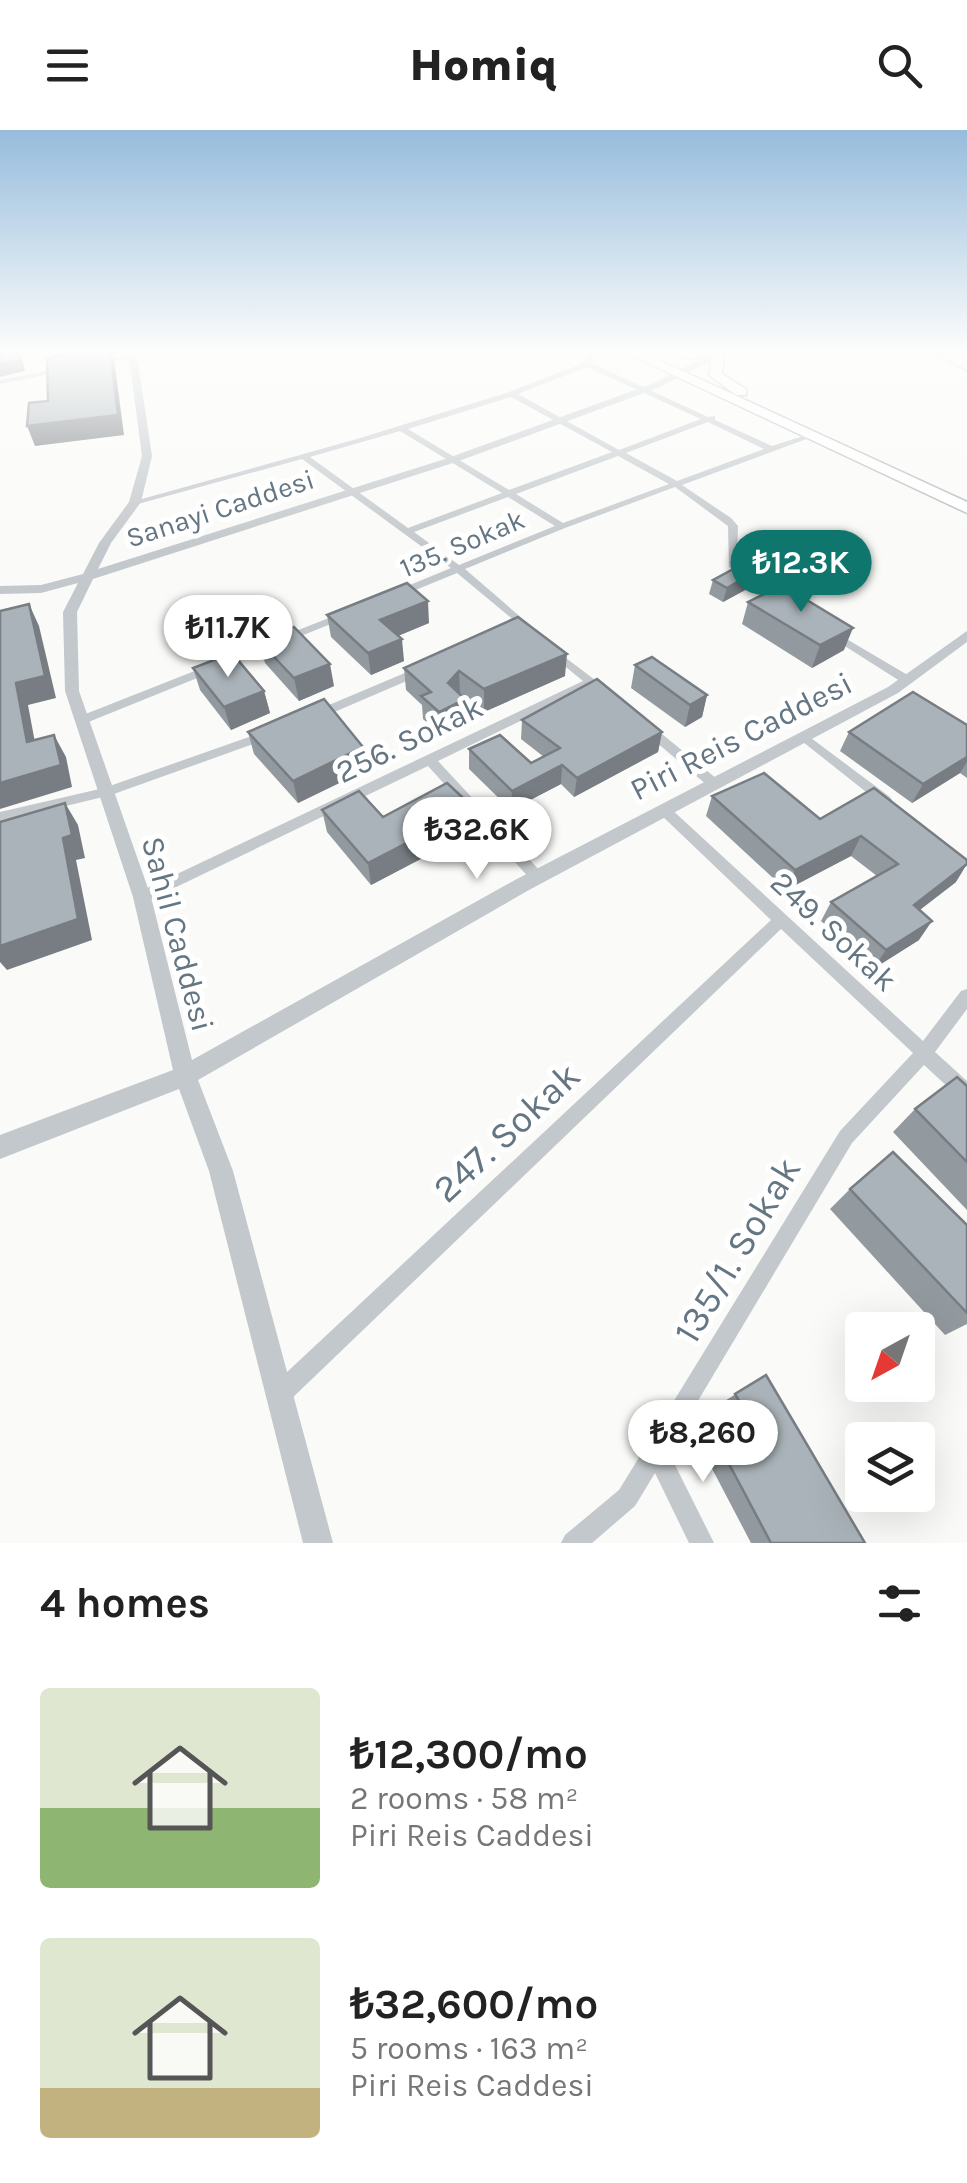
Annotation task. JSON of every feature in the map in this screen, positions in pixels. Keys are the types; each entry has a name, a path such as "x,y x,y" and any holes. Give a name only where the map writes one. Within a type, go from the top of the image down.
{"highway":[{"path":"766,416 967,508"},
{"path":"779,416 967,499"},
{"path":"787,416 825,436"}],"street":[{"name":"Sahil Caddesi","path":"143,416 147,456 135,502 86,577 70,612 72,691 142,897 185,1076 220,1170 318,1543"},
{"path":"135,502 441,416"},
{"path":"550,416 676,484 733,526 730,553 736,570 792,608"},
{"name":"Sanayi Caddesi","path":"0,590 42,589 86,577 452,460 569,416"},
{"path":"707,416 772,449"},
{"path":"408,531 712,418"},
{"path":"402,428 562,526"},
{"name":"135. Sokak","path":"389,598 562,526 806,436"},
{"path":"303,456 460,570 622,707"},
{"path":"82,720 353,612"},
{"path":"507,633 524,626"},
{"path":"825,629 903,690"},
{"name":"Piri Reis Caddesi","path":"0,1147 185,1076 712,782 903,690 964,643"},
{"path":"301,721 438,663"},
{"name":"256. Sokak","path":"142,897 591,682"},
{"path":"636,720 712,782"},
{"path":"0,818 106,792 283,728"},
{"path":"807,739 894,807"},
{"path":"430,760 537,877"},
{"name":"249. Sokak","path":"664,810 967,1093"},
{"name":"247. Sokak","path":"280,1395 781,920"},
{"name":"135/1. Sokak","path":"573,1543 627,1498 846,1136 924,1053 967,996"},
{"path":"656,1451 702,1543"}],"building":[{"path":"28,416 110,416 27,426"},
{"path":"739,566 751,574 727,588 713,580"},
{"path":"407,583 428,601 380,620 402,639 368,653 327,615"},
{"path":"782,585 853,628 820,645 748,602"},
{"path":"29,604 45,676 16,683 27,742 54,735 61,765 0,783 0,611"},
{"path":"518,617 567,654 484,689 459,671 448,683 465,699 439,712 421,696 431,692 404,668"},
{"path":"294,627 330,664 294,678 259,641"},
{"path":"232,653 264,691 224,707 193,668"},
{"path":"652,657 707,695 690,705 635,665"},
{"path":"597,679 662,732 577,778 562,765 512,791 469,749 500,735 531,763 560,748 522,720"},
{"path":"913,692 967,725 967,757 923,784 849,732"},
{"path":"324,699 363,747 293,781 248,732"},
{"path":"764,773 820,819 874,788 967,860 967,864 914,905 932,921 886,950 831,902 898,864 861,836 795,870 712,796"},
{"path":"447,783 474,808 368,863 322,810 359,791 383,817"},
{"path":"65,803 72,835 63,838 78,919 0,946 0,822"},
{"path":"957,1077 967,1086 967,1162 915,1109"},
{"path":"893,1152 967,1225 967,1313 850,1189"},
{"path":"766,1375 865,1543 771,1543 711,1430 744,1409 735,1394"}]}
